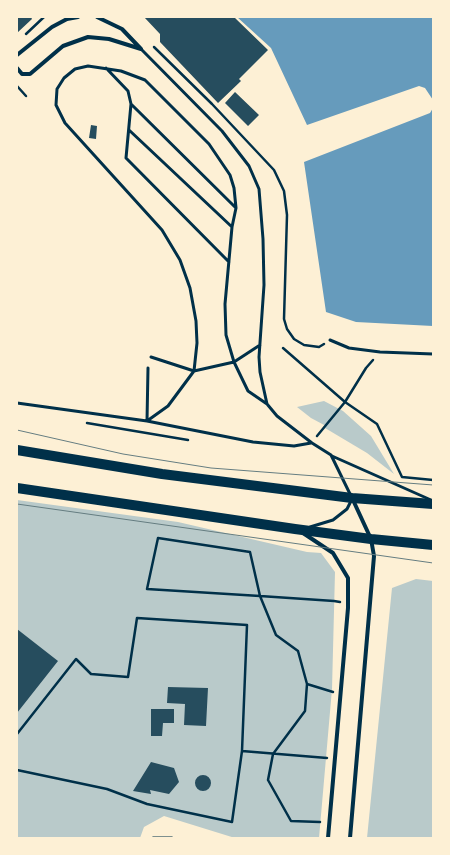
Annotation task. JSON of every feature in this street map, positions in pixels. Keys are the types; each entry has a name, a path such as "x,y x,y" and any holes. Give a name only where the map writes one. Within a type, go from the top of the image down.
{"main road":[{"path":"17,450 162,474 352,498 433,504"},
{"path":"17,488 295,529 433,545"}],"street":[{"path":"17,55 52,27 67,19 78,17"},
{"path":"96,17 122,30 141,49"},
{"path":"17,68 22,74 30,74 63,46 88,38 109,39 141,49"},
{"path":"350,838 374,556 371,539 352,498"},
{"path":"295,529 333,553 348,578 348,603 328,838"}],"lane":[{"path":"141,49 222,130 249,166 259,189 263,239 264,285 260,345 260,372 267,404"},
{"path":"147,422 168,406 194,371 197,343 196,321 190,288 180,260 162,230 65,123 56,105 57,89 64,78 75,69 88,66 121,71 145,80 209,144 230,175 234,188 236,208 232,227 225,304 226,335 234,362 248,391 267,404 277,416 312,443 331,455 433,500"},
{"path":"106,68 128,91 131,104 126,158 229,262"},
{"path":"131,104 236,208"},
{"path":"129,130 232,227"},
{"path":"330,340 349,348 380,352 433,354"},
{"path":"151,357 194,371 234,362 260,345"},
{"path":"147,422 148,368"},
{"path":"17,402 147,422 254,442 294,446 312,443"},
{"path":"295,529 317,526 333,520 346,509 352,498 331,455"},
{"path":"153,838 172,838"}],"path":[{"path":"22,37 44,17"},
{"path":"17,86 26,96"},
{"path":"283,348 345,402 377,424 402,477 433,480"},
{"path":"325,428 345,402 366,368 380,352"},
{"path":"79,422 192,441"},
{"path":"330,822 291,821 268,780 273,754 306,711 307,684 298,651 276,635 260,596 250,552 158,538 147,589 260,596 334,600 348,603"},
{"path":"17,734 76,659 91,674 128,677 137,618 247,625 242,751 232,822 147,804 107,789 17,770"},
{"path":"307,684 341,694"},
{"path":"242,751 335,759"}],"shaded area":[{"path":"324,401 343,411 371,436 394,474 367,453 325,428 326,426 311,418 297,407"},
{"path":"17,500 178,522 307,552 321,553 335,572 332,689 319,838 235,838 164,816 144,827 140,838 17,838"},
{"path":"416,579 433,581 433,838 367,838 392,588"}],"water":[{"path":"237,17 433,17 433,100 425,88 419,86 307,125 271,48"},
{"path":"433,108 433,326 356,322 326,312 304,162 430,113"}],"building":[{"path":"17,17 31,17 32,19 17,33"},
{"path":"144,17 234,17 268,50 239,79 241,81 218,103 160,42 160,34"},
{"path":"235,92 259,115 248,126 225,103"},
{"path":"91,125 97,126 96,139 89,138"},
{"path":"17,629 58,661 17,713"},
{"path":"168,687 208,688 206,726 184,725 185,704 167,703"},
{"path":"151,709 174,709 174,723 163,723 162,736 151,736"},
{"path":"151,762 174,768 179,782 169,794 150,790 151,794 133,791"},
{"path":"200,775 206,775 211,780 209,789 206,791 200,791 195,786 195,780"}],"tram line":[{"path":"17,430 123,454 211,468 433,485"},
{"path":"17,504 433,563"}]}
